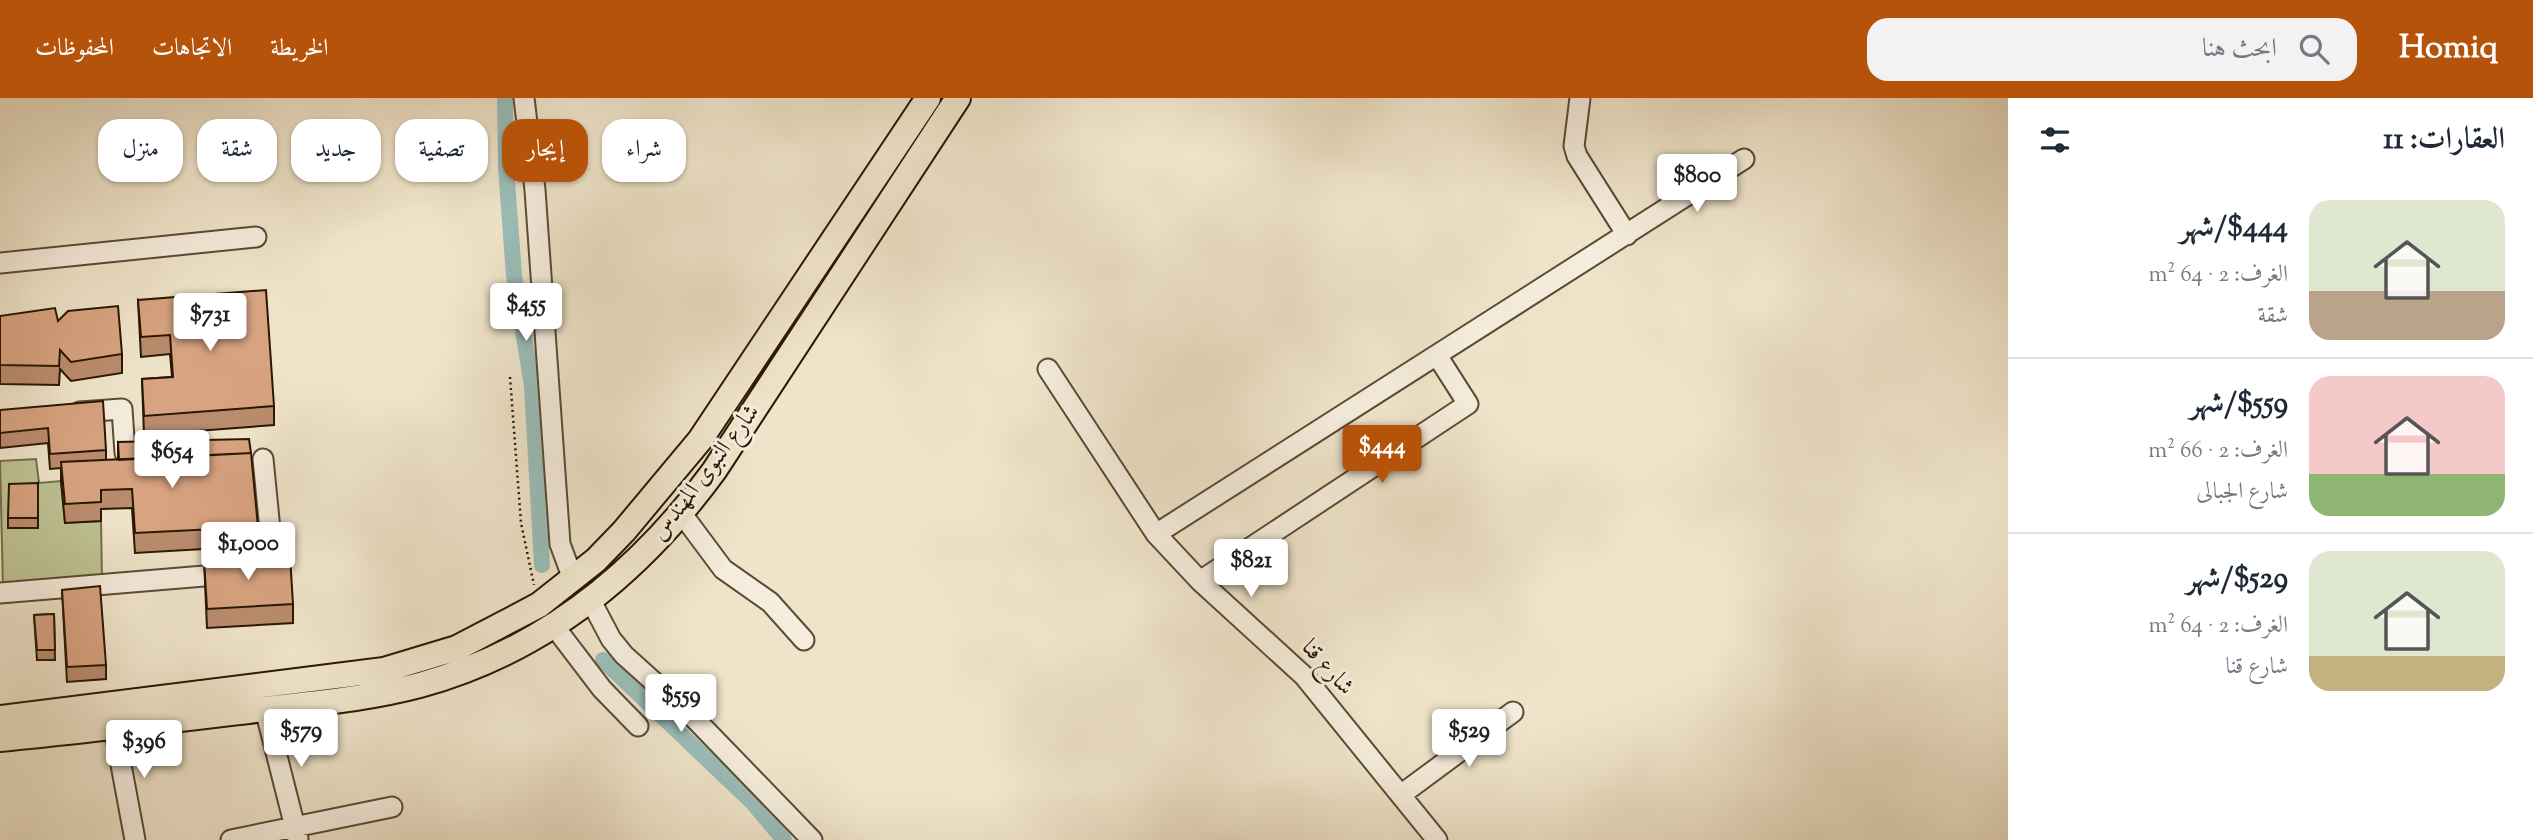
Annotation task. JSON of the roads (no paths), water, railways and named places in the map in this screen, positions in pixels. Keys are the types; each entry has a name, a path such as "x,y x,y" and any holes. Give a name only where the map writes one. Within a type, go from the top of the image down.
{"main road":[{"name":"شارع النبوى المهندس","path":"0,718 384,670 457,648 539,605 596,560 657,495 700,440 929,98"},
{"name":"شارع النبوى المهندس","path":"0,739 361,697 420,685 494,660 554,626 591,601 636,562 682,514 807,330 958,98"},
{"path":"809,279 818,289 831,293"},
{"path":"785,316 799,319 807,330"}],"street":[{"path":"524,98 535,190 560,544 573,579"},
{"path":"1580,98 1574,146 1577,156 1627,235"},
{"path":"1156,534 1438,357 1744,159"},
{"path":"0,264 256,237"},
{"path":"1200,581 1468,404 1438,357"},
{"name":"شارع قنا","path":"1048,369 1156,534 1200,581 1298,668 1437,840"},
{"path":"54,414 122,409 125,453 152,452"},
{"path":"0,593 274,570 263,458"},
{"path":"682,514 723,569 770,602 804,640"},
{"path":"591,601 611,639 624,655 695,719 812,840"},
{"path":"554,626 602,689 638,726"},
{"path":"265,709 296,833"},
{"path":"1402,794 1513,712"},
{"path":"114,727 135,840"},
{"path":"231,840 296,833 392,807"}],"waterway":[{"path":"505,98 506,168 514,275 532,386 542,565"},
{"path":"603,660 753,803 784,840"}]}
